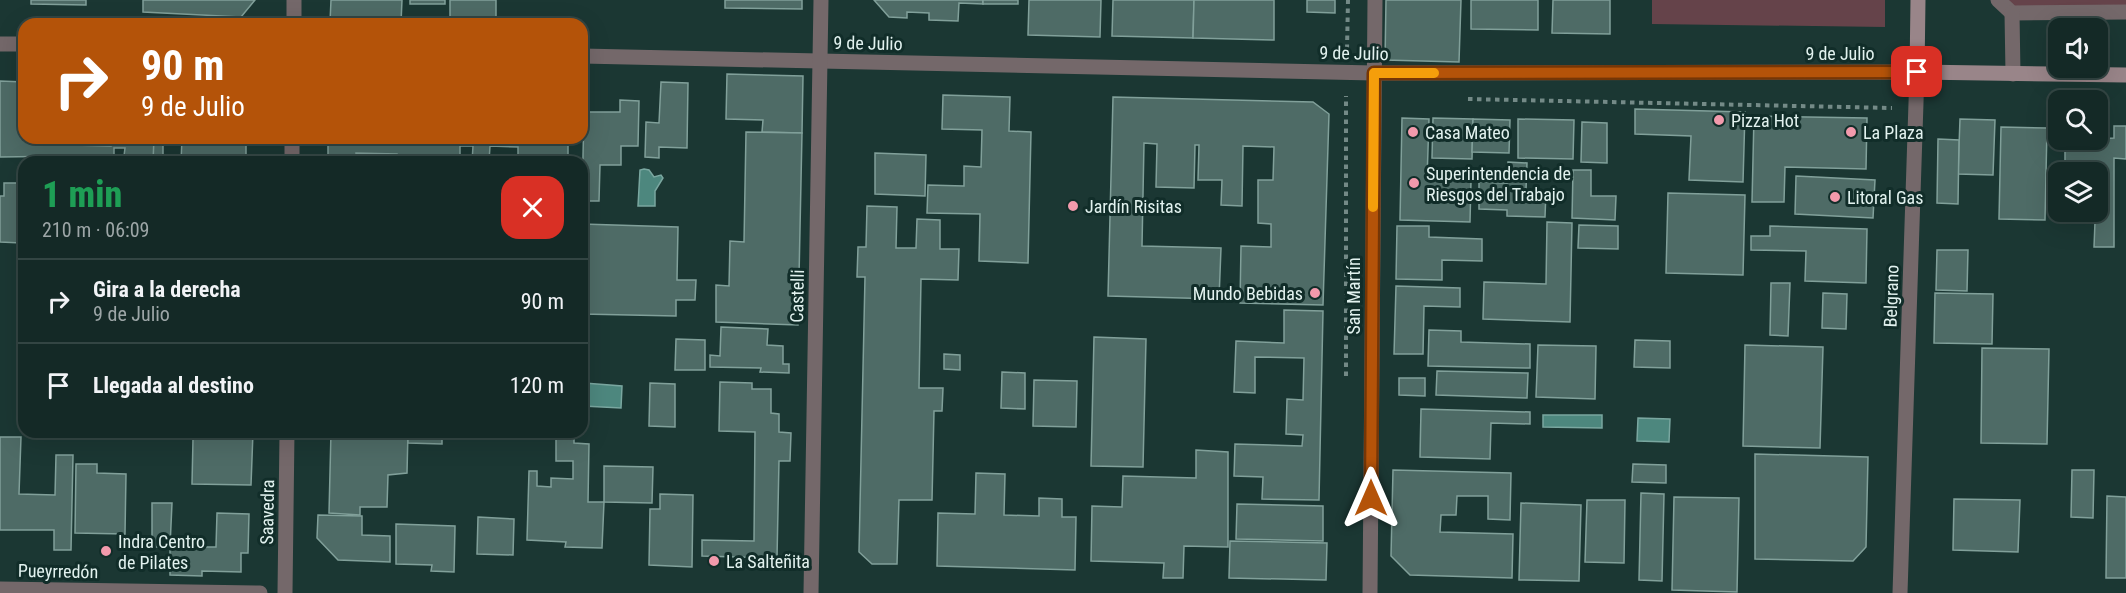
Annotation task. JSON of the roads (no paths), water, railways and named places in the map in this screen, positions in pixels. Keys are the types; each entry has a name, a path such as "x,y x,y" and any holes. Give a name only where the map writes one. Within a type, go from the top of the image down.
{"main road":[{"name":"Belgrano","path":"1917,72 1918,0"},
{"name":"9 de Julio","path":"1917,72 2126,75"}],"street":[{"path":"294,0 294,18"},
{"name":"Castelli","path":"811,593 821,0"},
{"name":"San Martín","path":"1370,593 1375,0"},
{"path":"1998,0 2012,13 2126,12"},
{"path":"2012,13 2013,74"},
{"path":"0,44 18,44"},
{"name":"9 de Julio","path":"588,56 1374,73 1917,72"},
{"name":"Belgrano","path":"1900,593 1918,109 1917,72"},
{"name":"Saavedra","path":"285,593 287,438"},
{"name":"Pueyrredón","path":"0,589 260,593"}],"place":[{"name":"Pizza Hot","path":"1719,120"},
{"name":"Casa Mateo","path":"1413,132"},
{"name":"La Plaza","path":"1851,132"},
{"name":"Superintendencia de Riesgos del Trabajo","path":"1414,183"},
{"name":"Litoral Gas","path":"1835,197"},
{"name":"Jardín Risitas","path":"1073,206"},
{"name":"Mundo Bebidas","path":"1315,293"},
{"name":"Indra Centro de Pilates","path":"106,551"},
{"name":"La Salteñita","path":"714,561"}]}
